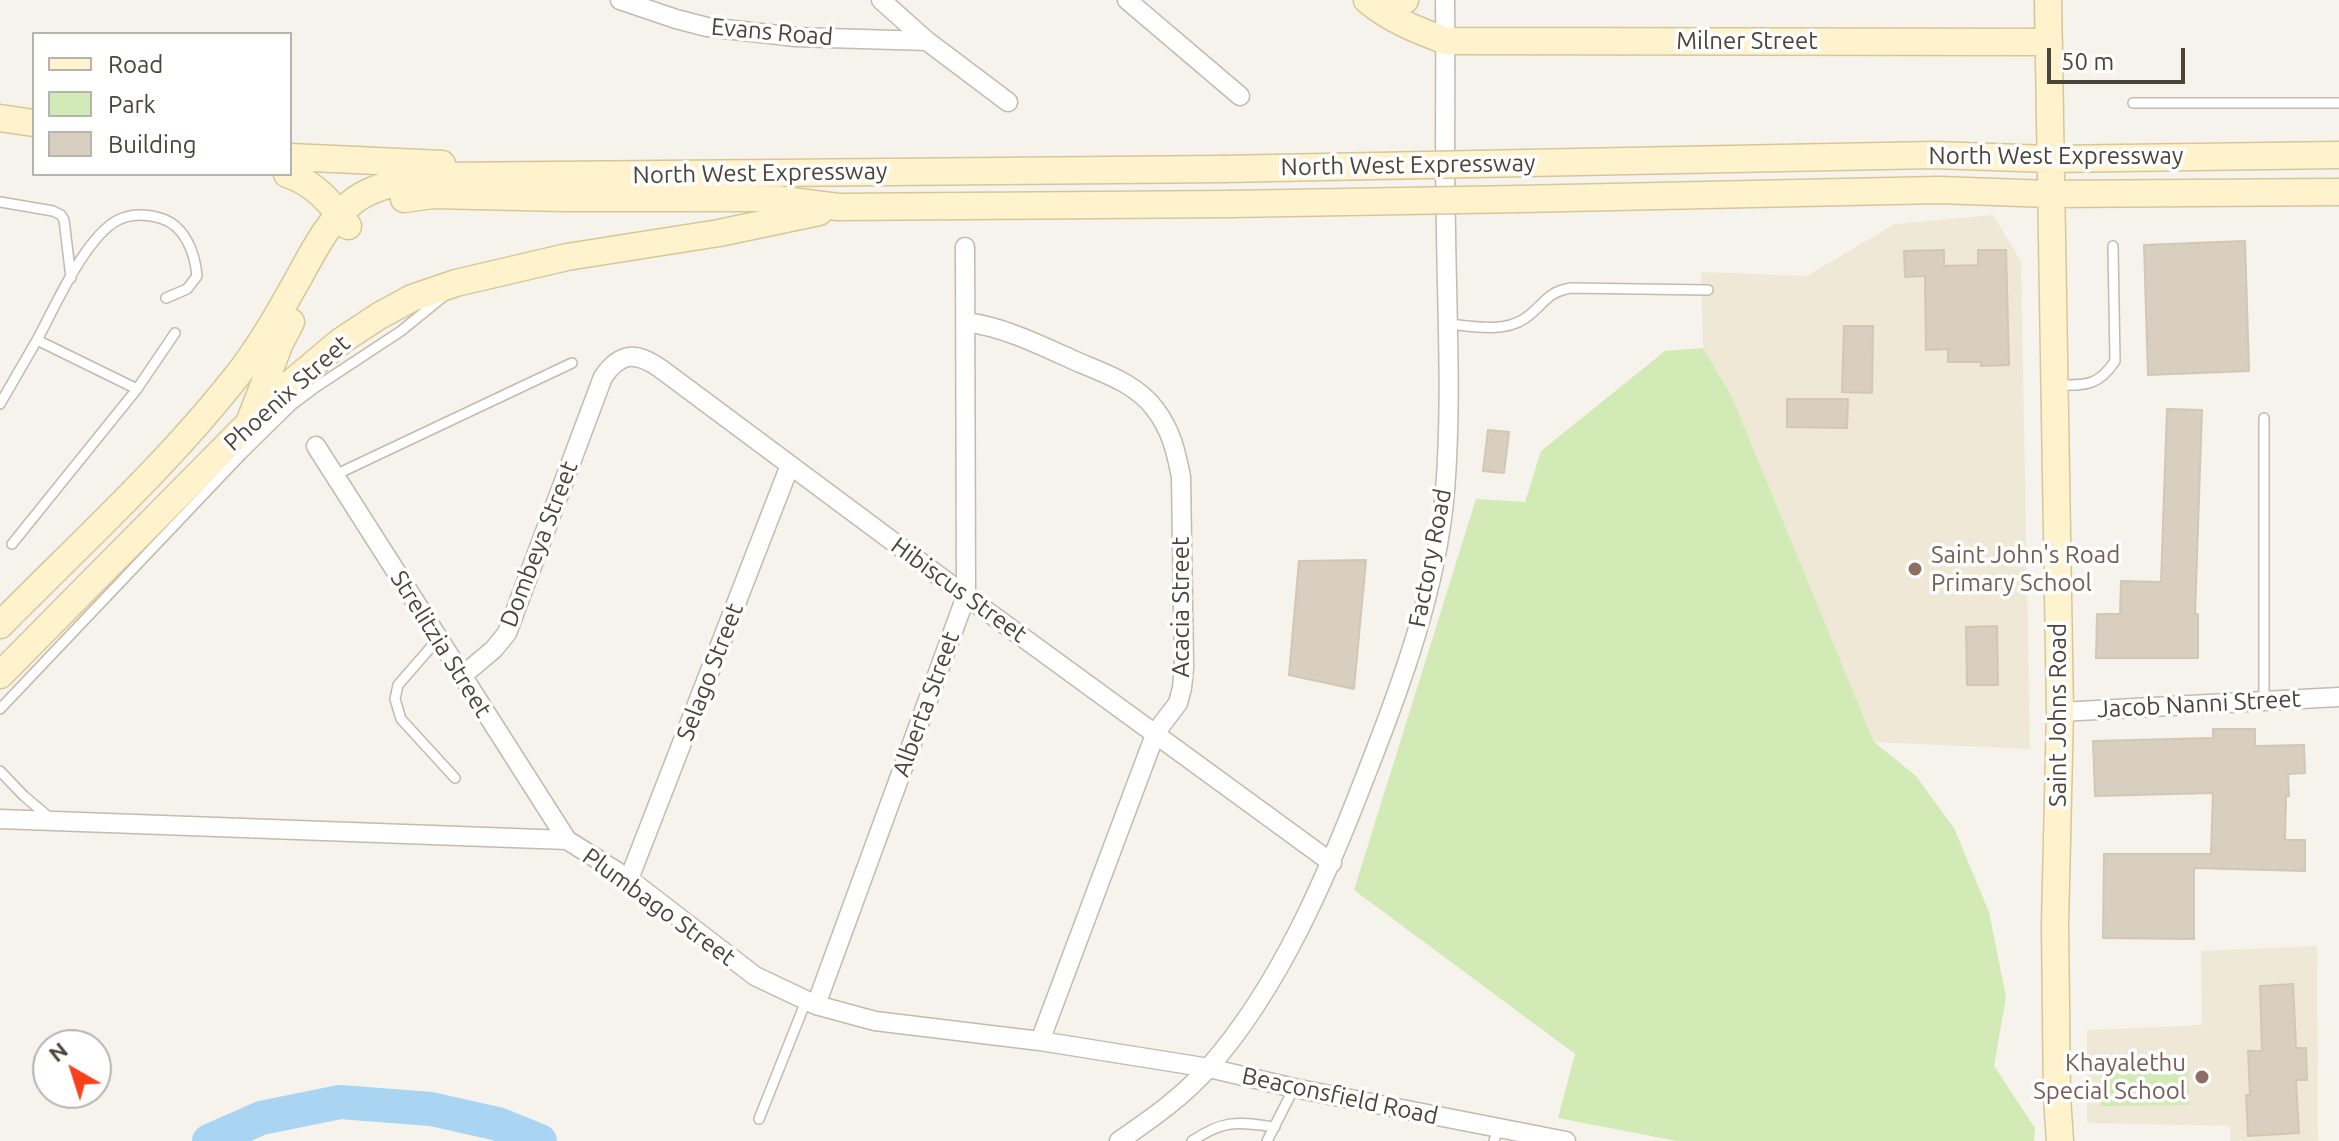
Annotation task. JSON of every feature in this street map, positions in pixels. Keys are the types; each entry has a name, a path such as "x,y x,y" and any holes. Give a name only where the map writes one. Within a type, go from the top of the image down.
{"main road":[{"path":"1370,2 1405,0"},
{"name":"Saint Johns Road","path":"2048,0 2060,712 2055,925 2060,1141"},
{"path":"1370,2 1410,27 1446,41"},
{"name":"Milner Street","path":"1446,41 2049,42"},
{"path":"0,118 32,123"},
{"name":"North West Expressway","path":"477,176 1223,169 1934,155 2050,159 2339,155"},
{"path":"292,157 619,175"},
{"path":"292,176 310,183 344,220"},
{"name":"Phoenix Street","path":"0,675 13,626 221,396 267,333 319,242 344,220 356,200 398,182 442,176 477,176"},
{"name":"North West Expressway","path":"838,207 1231,204 1939,190 2050,194 2339,192"},
{"path":"249,423 280,343 344,220 390,201 433,195 767,198 838,207"},
{"name":"Phoenix Street","path":"13,626 249,423 308,367 341,341 412,298 456,283 567,257 719,233 838,207"}],"street":[{"name":"Evans Road","path":"620,0 707,27 796,37 927,41"},
{"path":"881,0 927,41 1008,102"},
{"path":"1127,0 1240,96"},
{"name":"Factory Road","path":"1119,1141 1171,1104 1209,1068 1246,1020 1302,923 1332,863 1384,730 1410,651 1438,542 1445,491 1449,364 1445,0"},
{"name":"Alberta Street","path":"811,1003 966,596 965,247"},
{"name":"Acacia Street","path":"966,322 1006,331 1121,381 1138,392 1154,407 1169,430 1181,477 1184,668 1178,703 1156,732 1040,1041"},
{"name":"Hibiscus Street","path":"594,396 610,366 634,356 646,358 1332,863"},
{"name":"Dombeya Street","path":"461,677 494,649 507,633 594,396"},
{"name":"Strelitzia Street","path":"316,446 567,840"},
{"name":"Selago Street","path":"629,879 790,465"},
{"name":"Jacob Nanni Street","path":"2060,712 2339,697"},
{"name":"Plumbago Street","path":"0,819 567,840 629,879 755,976 811,1003 875,1021 1040,1041 1209,1068"},
{"name":"Beaconsfield Road","path":"1209,1068 1496,1135 1566,1141"}],"lane":[{"path":"2133,103 2339,103"},
{"path":"0,202 61,215 71,278"},
{"path":"0,404 91,244 118,220 149,215 166,220 184,234 197,276 191,286 166,298"},
{"path":"2054,385 2086,385 2105,376 2115,361 2113,246"},
{"path":"0,709 292,405 425,314 456,283"},
{"path":"1448,324 1509,326 1524,320 1548,295 1571,288 1708,290"},
{"path":"12,544 137,389 175,333"},
{"path":"37,340 137,389"},
{"path":"335,475 572,363"},
{"path":"2264,418 2264,701"},
{"path":"438,639 398,685 395,699 401,719 455,778"},
{"path":"0,771 53,821"},
{"path":"759,1119 811,1003"},
{"path":"1267,1141 1294,1088"},
{"path":"1192,1141 1222,1125 1235,1122 1275,1127"}],"shaded area":[{"name":"Saint John's Road Primary School","path":"1993,215 2021,261 2030,749 1874,742 1732,397 1703,348 1701,272 1807,276 1895,224"},
{"name":"Khayalethu Special School","path":"2317,946 2318,1141 2230,1141 2230,1126 2087,1123 2087,1030 2202,1025 2201,951"}],"green space":[{"path":"1703,348 1732,397 1874,742 1916,776 1954,828 1989,912 2006,997 1994,1066 2035,1128 2034,1141 1677,1141 1558,1118 1575,1054 1354,890 1476,499 1525,502 1541,451 1665,351"},
{"path":"2188,1058 2189,1105 2101,1106 2101,1059"}],"building":[{"path":"2245,241 2249,371 2148,375 2144,245"},
{"path":"1944,250 1944,266 1978,265 1978,250 2006,250 2009,365 1948,362 1948,349 1926,350 1925,276 1905,277 1904,251"},
{"path":"1844,326 1873,326 1872,393 1842,392"},
{"path":"1787,399 1848,399 1847,428 1787,427"},
{"path":"2167,409 2202,410 2195,614 2198,614 2198,658 2096,658 2097,614 2120,614 2121,581 2161,582"},
{"path":"1488,430 1509,432 1504,473 1483,471"},
{"path":"1366,560 1354,689 1289,675 1299,561"},
{"path":"1997,626 1998,685 1967,685 1966,627"},
{"path":"2213,729 2255,729 2255,746 2304,745 2305,773 2288,774 2285,840 2305,840 2305,871 2194,868 2194,939 2103,938 2104,854 2211,854 2213,793 2095,796 2093,741 2213,738"},
{"path":"2293,984 2296,1048 2306,1048 2307,1080 2296,1080 2299,1133 2248,1136 2248,1051 2262,1051 2260,986"}],"waterway":[{"path":"209,1141 261,1118 340,1102 431,1109 498,1124 540,1141"}],"place":[{"name":"Saint John's Road Primary School","path":"1915,569"},
{"name":"Khayalethu Special School","path":"2202,1077"}]}
